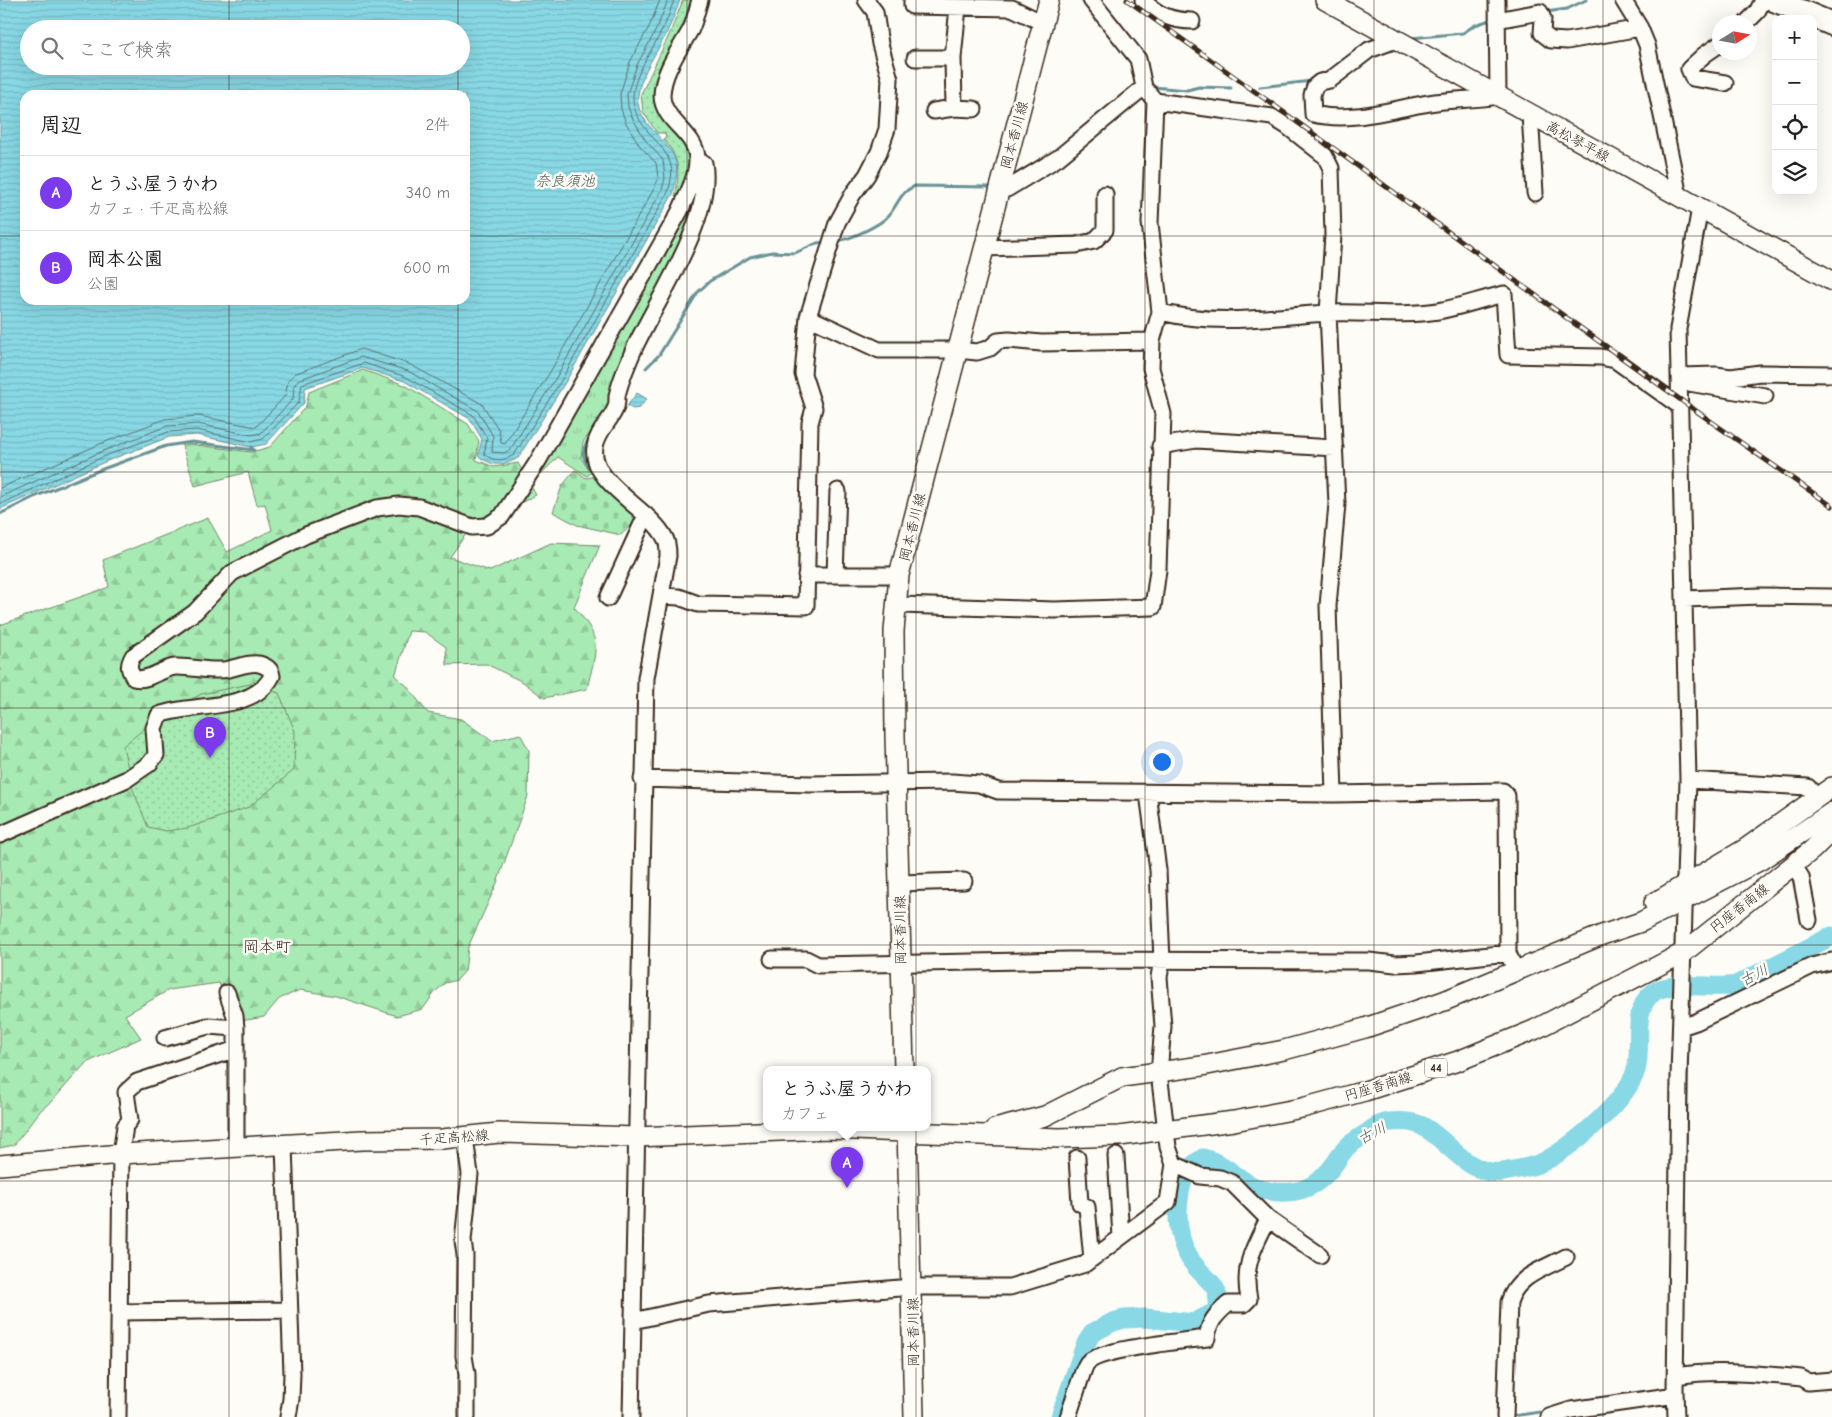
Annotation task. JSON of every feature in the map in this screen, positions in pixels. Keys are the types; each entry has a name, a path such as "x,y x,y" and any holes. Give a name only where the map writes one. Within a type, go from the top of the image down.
{"highway":[{"path":"1774,0 1832,24"},
{"path":"1811,0 1832,9"}],"main road":[{"name":"岡本香川線","path":"904,1066 896,784 896,603 899,575 1049,0"},
{"name":"高松琴平線","path":"1325,0 1832,281"},
{"name":"44","path":"1684,893 1824,792"},
{"name":"円座香南線","path":"977,1133 1045,1116 1122,1077 1159,1073 1284,1050 1365,1028 1444,1001 1602,935 1684,893 1761,860 1829,818"},
{"name":"円座香南線","path":"931,1131 1059,1138 1118,1136 1166,1131 1302,1108 1458,1061 1534,1030 1683,953 1812,850 1829,818"},
{"name":"44","path":"1812,850 1832,841"},
{"name":"千疋高松線","path":"0,1165 120,1154 465,1138 499,1133 636,1137 801,1131"},
{"name":"岡本香川線","path":"908,1131 914,1417"}],"street":[{"path":"0,835 127,779 141,770 156,755 154,728 160,715 238,702 261,691 268,684 272,676 271,672 267,667 258,664 246,664 228,670 174,668 142,679 134,678 130,672 129,667 133,656 195,612 232,573 306,535 377,508 399,505 418,507 472,527 487,526 502,516 538,461 680,211 694,179 697,157 695,149 665,110 662,96 669,68 692,27 700,0"},
{"path":"663,596 679,597 698,604 806,606 810,424 814,408 803,374 808,317 837,223 879,152 886,129 890,79 880,44 875,12 866,0"},
{"path":"912,0 912,6 958,7 995,4 1012,8 1043,23"},
{"path":"896,603 900,605 1054,610 1153,607 1158,570 1160,446 1163,414 1151,368 1152,341 1160,312 1150,223 1155,101 1144,87 1138,59 1092,0"},
{"path":"1143,0 1152,9 1168,19 1192,21"},
{"path":"1396,40 1369,50 1343,71 1315,86 1312,95 1313,114 1329,118 1365,115 1431,102 1498,96 1497,0"},
{"path":"1624,0 1640,28 1647,45 1679,196"},
{"path":"1754,15 1763,0"},
{"path":"954,108 953,58 958,7"},
{"path":"1497,20 1540,12 1543,19 1542,34 1552,40 1567,41 1627,33 1640,28"},
{"path":"1712,50 1689,69 1694,78 1725,83"},
{"path":"915,58 953,58"},
{"path":"1000,189 1007,189 1058,158 1144,87"},
{"path":"1155,101 1272,117 1325,156 1331,168 1332,226 1328,313 1336,448 1337,504 1328,606 1334,794"},
{"path":"934,111 954,108 974,109"},
{"path":"1530,114 1535,193"},
{"path":"631,1417 642,780 646,678 649,650 663,596 668,546 665,537 646,515 602,474 595,458 595,447 601,431 616,407 617,395 633,350 693,231 701,210 704,164 697,157"},
{"path":"984,248 1042,247 1094,241 1105,230 1105,194"},
{"path":"1676,1417 1681,1026 1688,780 1685,599 1678,405 1680,379 1678,329 1700,208"},
{"path":"1160,312 1188,319 1214,321 1282,318 1328,313 1436,311 1504,294 1508,355 1601,357 1615,360 1678,405"},
{"path":"808,317 878,350 957,350 977,352 990,348 998,341 1009,340 1041,343 1152,341"},
{"path":"1680,379 1716,375 1731,377 1760,373 1832,374"},
{"path":"1680,379 1765,396"},
{"path":"1160,446 1196,440 1336,448"},
{"path":"835,575 838,491"},
{"path":"608,598 646,515"},
{"path":"806,575 899,575"},
{"path":"1685,599 1760,596 1832,597"},
{"path":"642,780 979,784 998,791 1148,793 1334,794 1502,791 1508,796 1508,953 1516,972"},
{"path":"1688,780 1808,788 1824,792"},
{"path":"1148,793 1158,870 1162,961 1159,977 1163,1026 1159,1073 1168,1147 1183,1168 1200,1176 1220,1178 1232,1183 1268,1219 1320,1255"},
{"path":"1793,864 1801,877 1809,920"},
{"path":"899,882 964,882"},
{"path":"772,959 806,959 818,965 1069,960 1370,961 1395,964 1508,953"},
{"path":"1681,1026 1696,1022 1812,966 1832,962"},
{"path":"226,993 235,1016 236,1028 236,1148"},
{"path":"165,1038 208,1026 236,1028"},
{"path":"118,1417 120,1154 126,1126 130,1120 126,1092 137,1082 236,1049"},
{"path":"465,1138 470,1174 463,1242 465,1255 464,1356 467,1374 467,1417"},
{"path":"284,1145 292,1374 288,1417"},
{"path":"1116,1156 1121,1237"},
{"path":"1077,1158 1080,1203 1087,1207 1092,1259"},
{"path":"633,1321 709,1304 912,1288 1010,1287 1085,1264 1168,1202 1183,1168"},
{"path":"1068,1417 1086,1364 1094,1358 1129,1349 1207,1338 1209,1324 1228,1304 1244,1304 1249,1299 1245,1282 1249,1258 1268,1219"},
{"path":"1505,1417 1509,1302 1513,1290 1520,1281 1566,1257"},
{"path":"119,1312 290,1310"},
{"path":"1549,1417 1570,1410 1669,1396 1676,1383 1696,1372 1728,1372 1801,1378 1808,1382 1832,1380"}],"green space":[{"path":"683,0 695,0 660,77 693,159 680,199 675,196 678,180 676,159 663,139 666,138 665,133 657,133 643,112 641,94 670,33"},
{"path":"697,184 701,199 610,406 583,442 581,458 591,473 587,476 558,457 535,480 553,443"},
{"path":"363,370 405,385 468,424 479,441 476,460 494,467 518,463 536,495 468,531 450,557 490,571 551,543 600,545 574,607 584,618 594,637 595,654 587,689 544,698 523,682 486,664 447,665 446,647 425,632 409,631 395,676 406,685 428,713 461,719 492,741 520,734 529,750 528,796 497,883 468,947 465,971 457,980 445,983 435,992 423,1009 397,1016 336,996 300,990 279,999 264,1017 235,1022 219,983 169,990 125,1015 141,1038 86,1063 53,1100 41,1110 14,1145 0,1148 0,625 109,587 103,560 208,518 227,552 272,530 265,504 257,505 248,472 195,486 181,443 251,452 270,447 306,406 309,392"},
{"path":"575,470 586,478 597,476 640,517 621,535 577,525 553,512 562,486"},
{"path":"250,684 279,693 295,731 294,770 249,807 188,828 166,831 148,827 132,787 123,746 156,719 201,694"}],"water":[{"name":"奈良須池","path":"0,0 680,0 669,28 646,70 638,95 640,112 672,153 676,163 677,173 673,194 566,381 518,458 502,464 483,459 478,456 482,439 470,419 404,381 363,368 305,388 304,403 266,444 251,447 197,435 169,437 107,461 0,509"},
{"path":"637,393 647,399 639,408 633,409 627,406"}],"waterway":[{"path":"1546,12 1567,9 1586,0"},
{"path":"1411,38 1463,33 1475,25 1493,19"},
{"path":"1260,87 1312,81"},
{"path":"1153,87 1187,90 1199,87 1231,88"},
{"path":"836,241 856,235 885,219 906,191 915,186 990,187"},
{"path":"646,368 659,355 698,292 710,281 750,257 772,252 795,253 817,243 825,242"},
{"path":"592,433 584,448 584,457 593,471"},
{"path":"0,514 34,497 166,446 192,442 254,450 251,447"},
{"name":"古川","path":"1060,1417 1085,1345 1092,1333 1113,1322 1124,1319 1146,1318 1193,1323 1217,1311 1218,1301 1215,1287 1190,1259 1182,1243 1178,1218 1183,1180 1190,1168 1203,1158 1213,1161 1259,1189 1293,1192 1315,1184 1330,1170 1348,1146 1372,1129 1387,1123 1403,1122 1424,1127 1460,1157 1480,1169 1491,1172 1503,1172 1539,1164 1568,1146 1597,1122 1622,1095 1631,1082 1638,1061 1642,1008 1654,992 1663,988 1683,985 1736,985 1832,936"},
{"path":"1685,1211 1688,1031"},
{"path":"1512,1416 1540,1412"}],"railway":[{"path":"1127,0 1567,318 1832,506"}],"place":[{"name":"岡本公園","path":"210,758"},
{"name":"とうふ屋うかわ","path":"847,1188"}],"district":[{"name":"岡本町","path":"267,946"}]}
